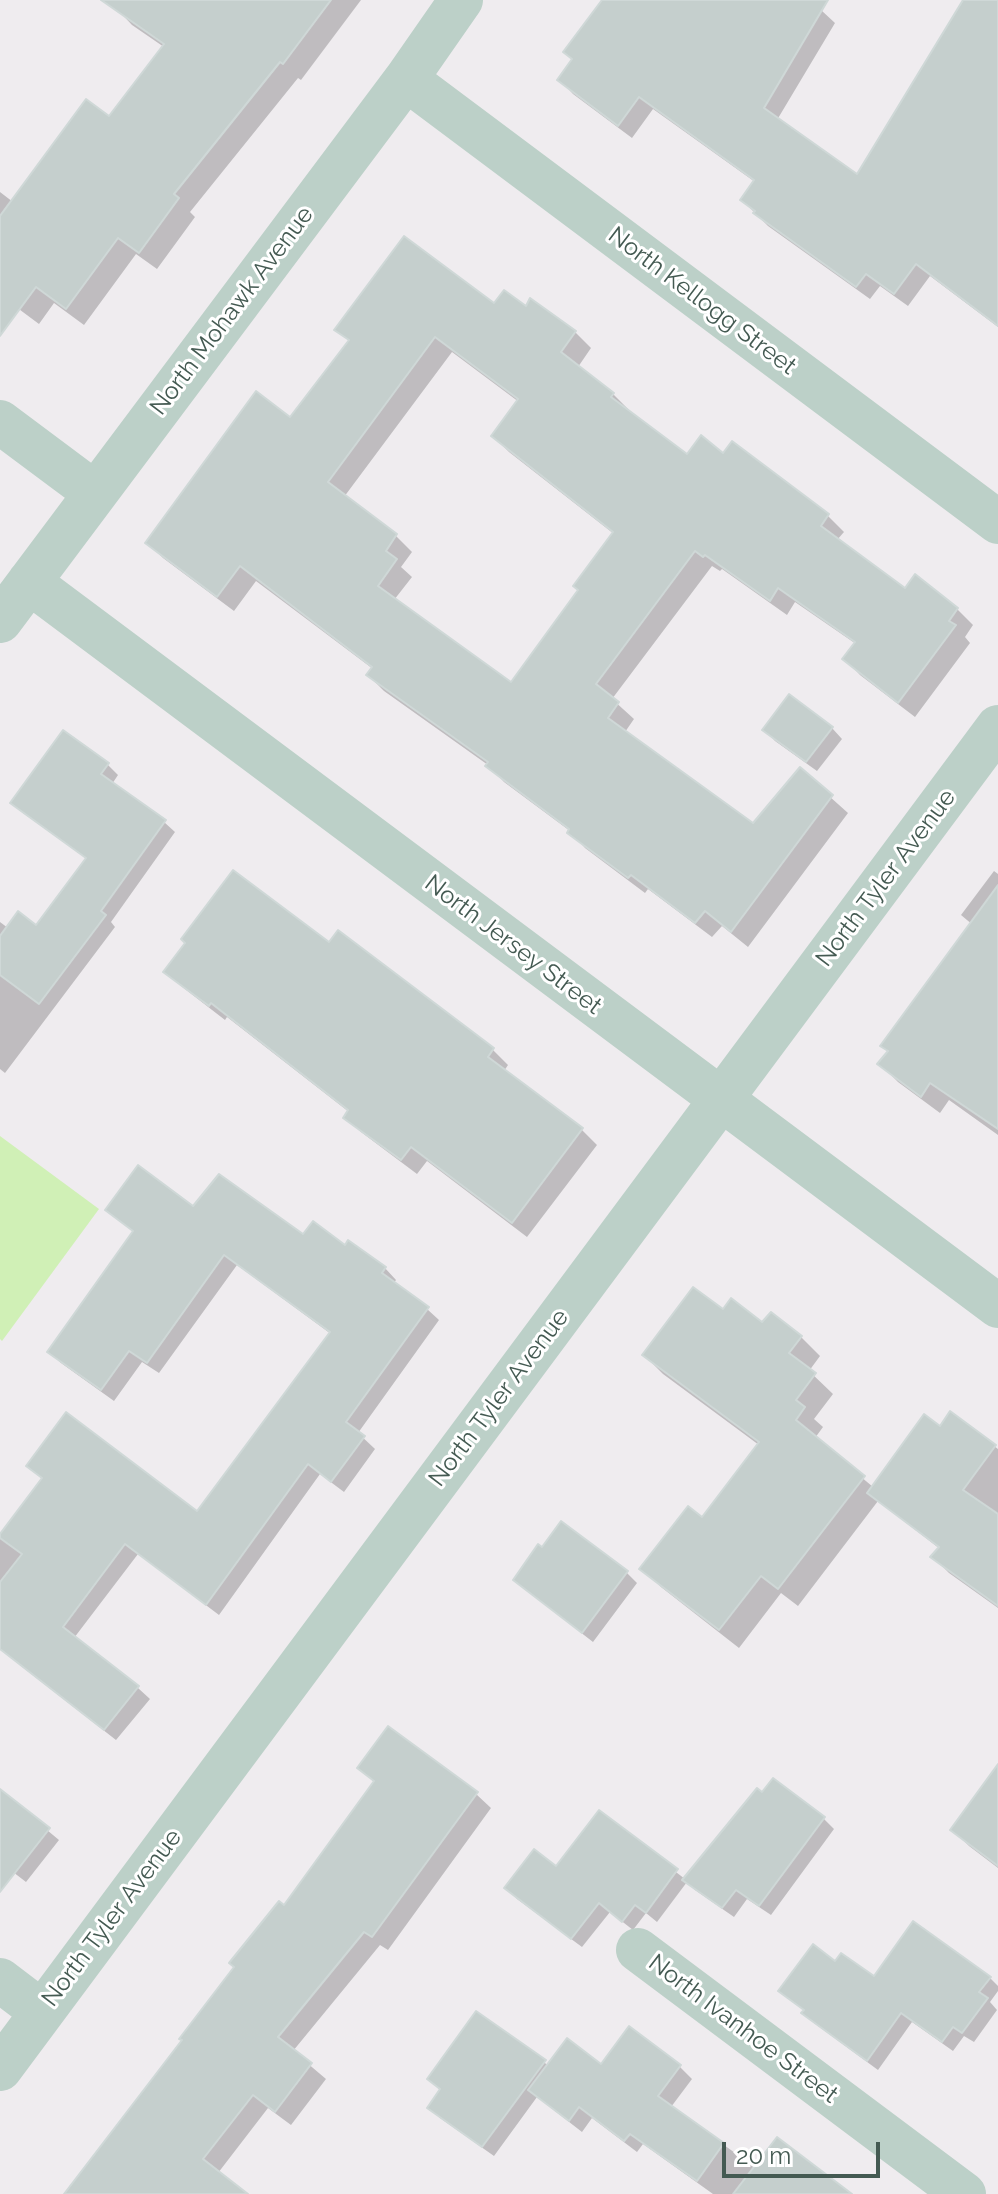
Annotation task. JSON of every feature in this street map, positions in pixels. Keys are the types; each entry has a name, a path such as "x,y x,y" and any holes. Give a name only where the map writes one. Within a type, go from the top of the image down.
{"street":[{"name":"North Mohawk Avenue","path":"0,621 406,79 461,0"},
{"name":"North Kellogg Street","path":"406,79 998,522"},
{"path":"0,422 95,493"},
{"name":"North Jersey Street","path":"29,582 998,1306"},
{"name":"North Tyler Avenue","path":"0,2069 998,727"},
{"name":"North Ivanhoe Street","path":"638,1950 964,2194"},
{"path":"0,1980 42,2012"},
{"path":"992,2194 998,2186"}],"green space":[{"path":"0,1136 99,1209 2,1341 0,1339"}],"building":[{"path":"101,0 331,0 283,64 280,62 174,194 179,198 139,253 118,238 66,309 36,287 0,336 0,216 86,99 109,116 164,44"},
{"path":"602,0 828,0 764,108 857,174 963,0 998,0 998,326 916,264 894,294 866,274 856,287 753,213 755,211 740,200 754,180 639,97 618,126 557,80 572,59 563,52"},
{"path":"404,236 494,303 504,290 526,306 530,298 576,331 561,352 614,393 611,397 687,454 701,435 723,453 732,441 829,514 821,526 905,588 915,574 958,608 949,621 956,625 898,703 842,659 855,642 778,588 770,601 695,551 596,684 619,702 608,718 753,823 800,767 833,795 731,932 705,911 695,923 631,875 628,878 567,833 569,829 485,766 488,762 366,675 372,667 240,566 217,597 145,543 256,391 290,417 349,340 334,330","holes":["435,337 518,399 491,436 613,532 573,586 578,590 511,682 378,586 397,559 386,551 397,534 328,482"]},
{"path":"789,694 833,727 806,762 762,730"},
{"path":"63,730 109,763 101,774 166,820 101,911 106,915 39,1004 0,975 0,936 18,911 36,925 86,858 10,803"},
{"path":"233,870 329,942 338,930 494,1048 488,1057 583,1128 512,1223 411,1147 401,1160 343,1118 348,1110 211,1003 209,1006 163,972 185,943 181,939"},
{"path":"998,885 998,1129 930,1083 921,1097 877,1064 888,1051 880,1046"},
{"path":"138,1165 193,1206 219,1174 303,1234 313,1221 345,1245 348,1240 386,1267 382,1273 429,1307 346,1422 365,1436 331,1482 308,1464 206,1605 125,1544 63,1627 139,1686 104,1730 0,1649 0,1582 22,1554 0,1538 0,1534 42,1478 26,1466 66,1412 197,1511 330,1332 224,1255 147,1363 129,1351 101,1390 47,1352 133,1231 105,1210"},
{"path":"693,1287 723,1309 731,1298 762,1322 771,1312 802,1336 789,1353 816,1373 796,1400 805,1407 796,1420 865,1476 778,1589 761,1576 719,1630 639,1569 688,1506 702,1517 759,1442 642,1355"},
{"path":"950,1411 996,1445 963,1490 998,1514 998,1606 930,1557 939,1547 867,1493 924,1414 940,1426"},
{"path":"561,1521 628,1571 582,1633 513,1580 538,1544 542,1547"},
{"path":"388,1726 478,1792 372,1937 364,1932 278,2037 312,2063 275,2112 253,2095 203,2159 248,2194 64,2194 182,2040 179,2039 234,1967 229,1963 279,1901 284,1905 374,1781 357,1768"},
{"path":"998,1764 998,1866 950,1830"},
{"path":"773,1778 825,1817 759,1906 736,1890 722,1908 682,1880 757,1788 762,1792"},
{"path":"0,1789 50,1828 0,1892"},
{"path":"599,1810 678,1869 646,1913 635,1905 622,1922 599,1903 571,1939 504,1888 534,1849 556,1866"},
{"path":"913,1921 991,1977 979,1992 988,1998 962,2033 953,2027 942,2042 901,2013 867,2061 801,2013 804,2010 778,1991 813,1944 835,1961 841,1953 874,1976"},
{"path":"476,2011 546,2060 482,2147 427,2108 440,2089 427,2079"},
{"path":"629,2026 681,2065 658,2096 724,2143 697,2181 630,2134 624,2141 579,2107 569,2121 528,2090 567,2038 601,2064"},
{"path":"777,2137 852,2194 733,2194"}]}
